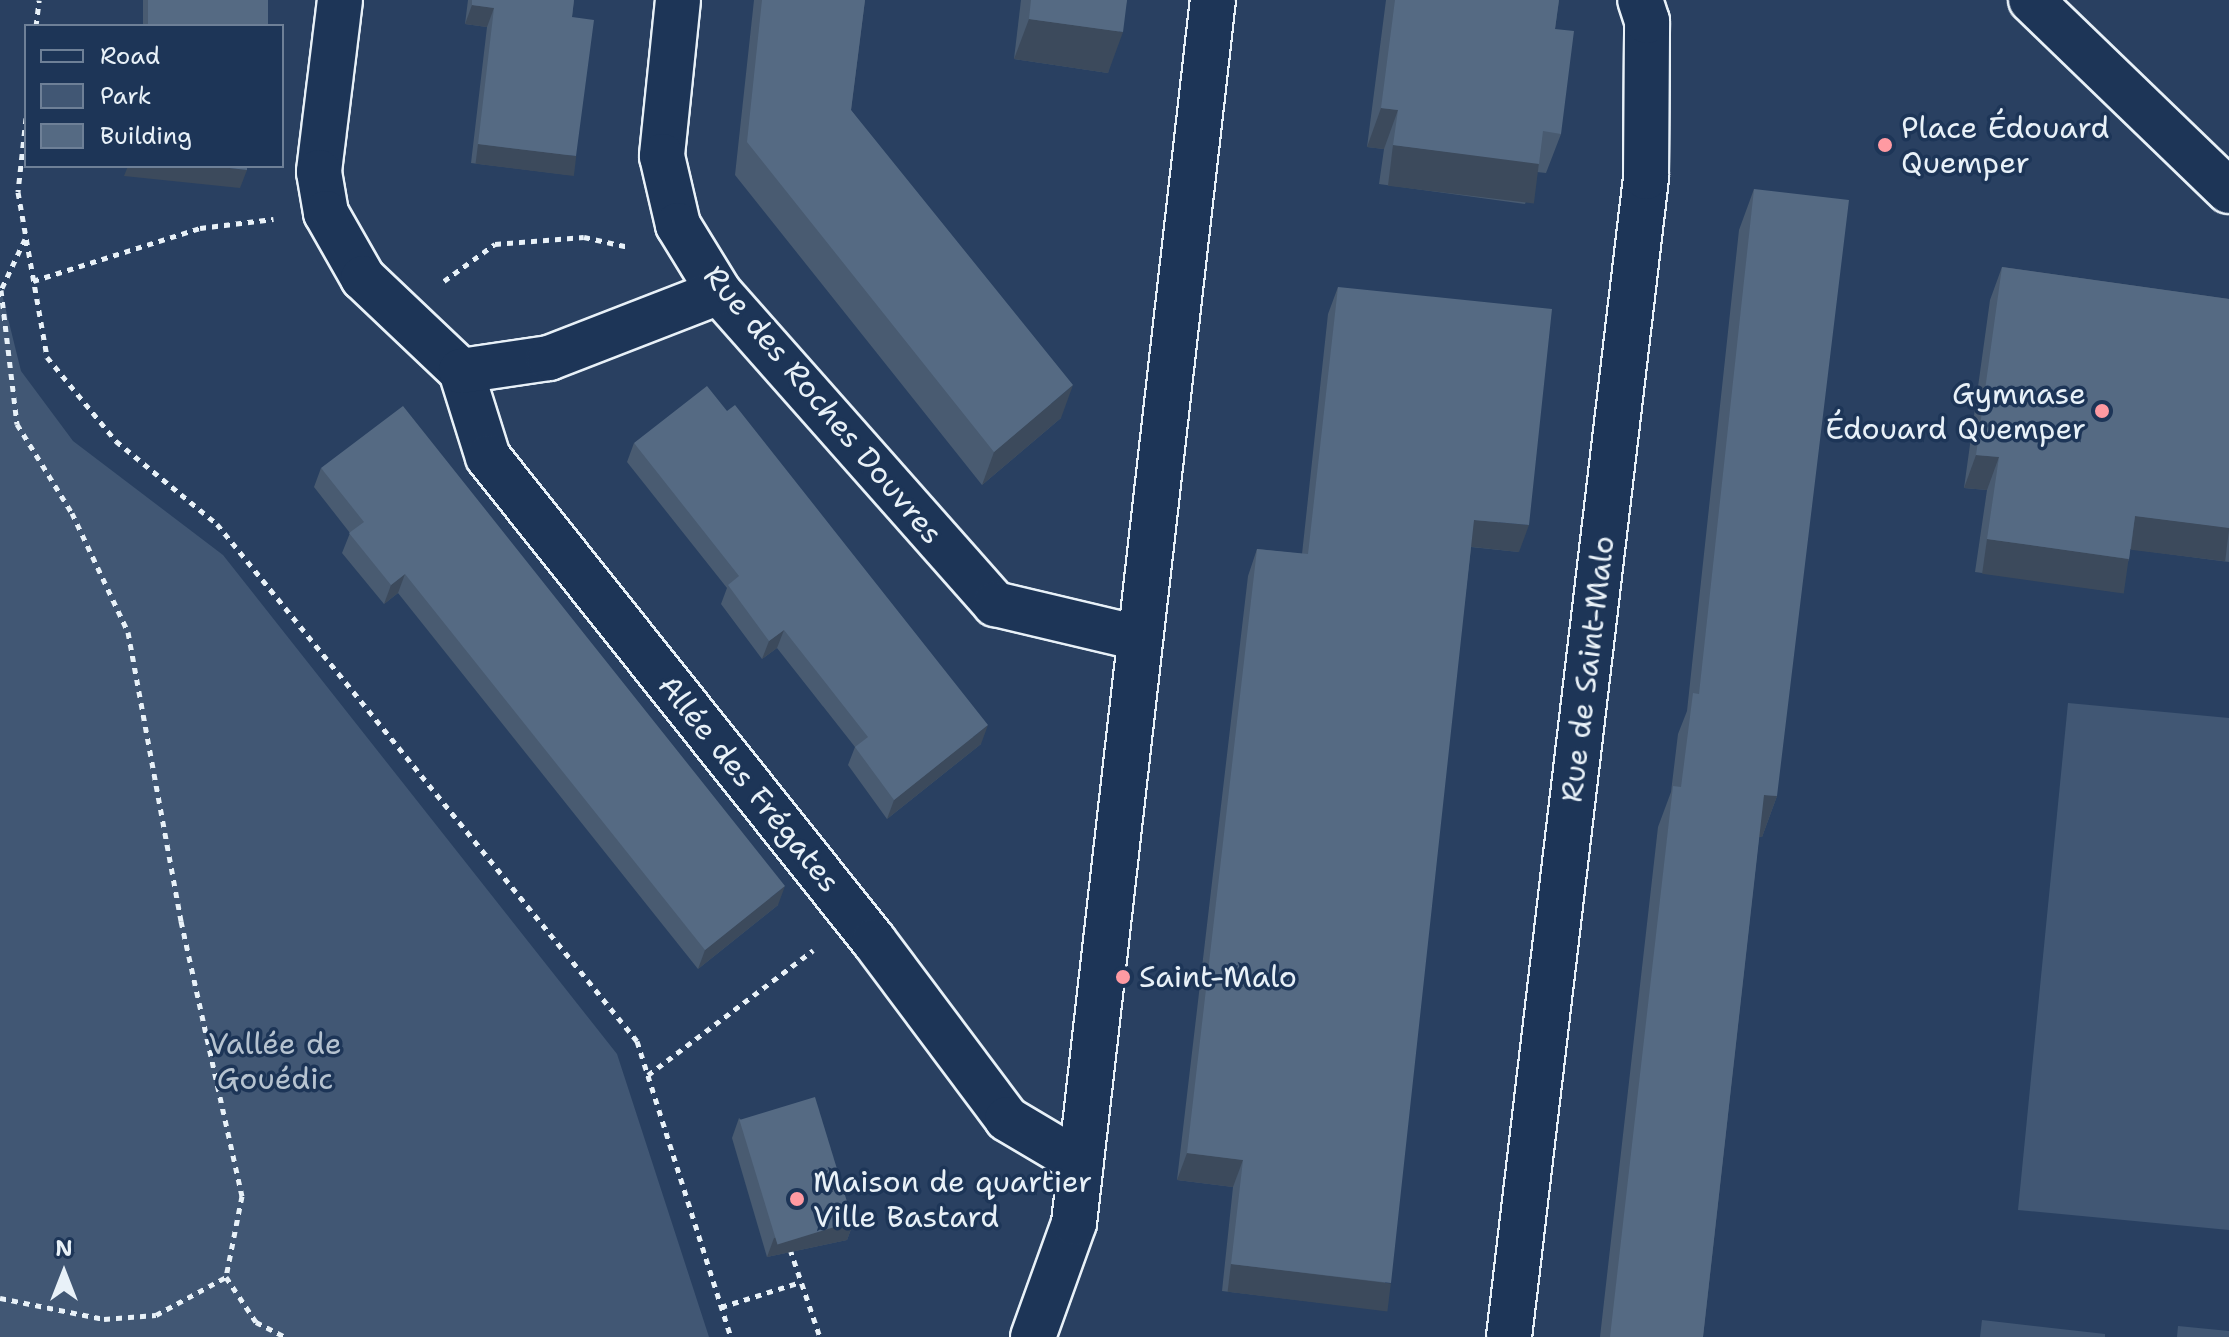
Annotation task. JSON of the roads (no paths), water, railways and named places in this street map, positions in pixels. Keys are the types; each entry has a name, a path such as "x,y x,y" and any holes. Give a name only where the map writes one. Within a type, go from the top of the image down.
{"street":[{"path":"340,0 319,172 326,213 363,278 461,371 549,358 719,292"},
{"name":"Rue des Roches Douvres","path":"678,0 662,156 678,225 719,292 995,604 1139,638"},
{"path":"1033,1337 1074,1223 1213,0"},
{"name":"Rue de Saint-Malo","path":"1509,1337 1646,177 1647,21 1640,0"},
{"path":"2031,0 2229,191"},
{"name":"Allée des Frégates","path":"461,371 488,457 855,918 1007,1119 1081,1163"}],"place":[{"name":"Place Édouard Quemper","path":"1885,145"},
{"name":"Gymnase Édouard Quemper","path":"2102,411"},
{"name":"Saint-Malo","path":"1123,977"},
{"name":"Maison de quartier Ville Bastard","path":"797,1199"}],"park label":[{"name":"Vallée de Gouédic","path":"275,1061"}]}
